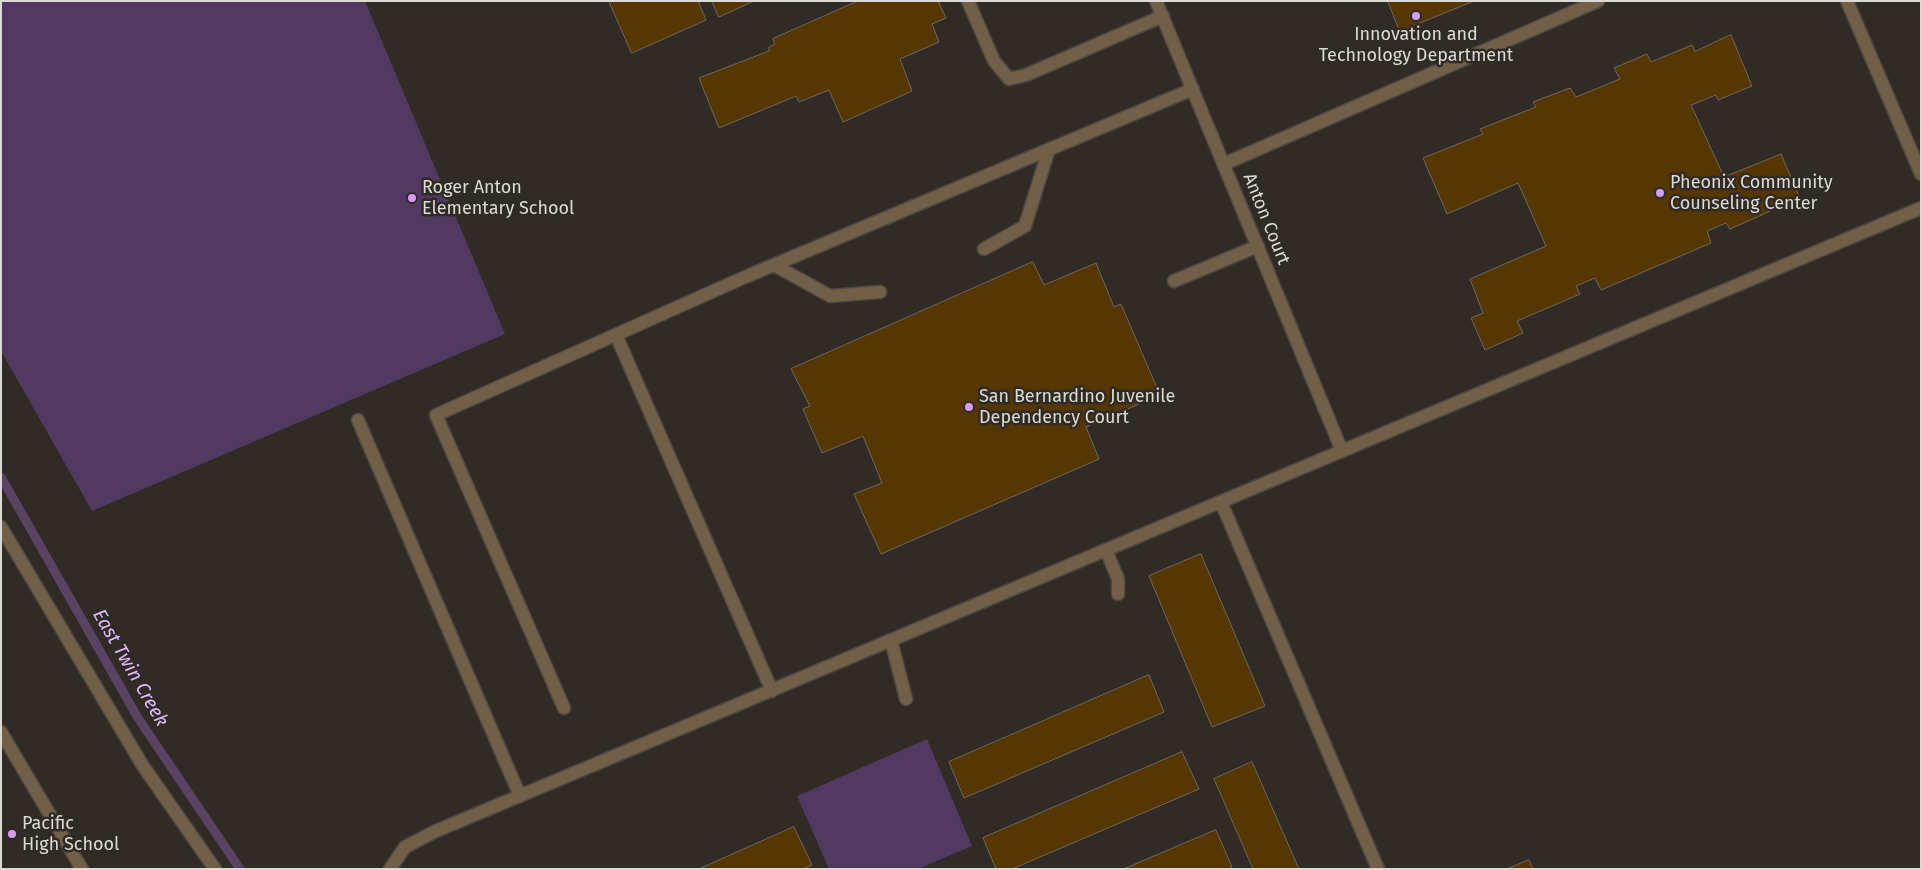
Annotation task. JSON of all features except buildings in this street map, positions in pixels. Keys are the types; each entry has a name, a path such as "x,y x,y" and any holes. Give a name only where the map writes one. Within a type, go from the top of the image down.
{"street":[{"path":"968,1 994,61 1009,80 1026,75 1162,16"},
{"name":"Anton Court","path":"1156,1 1342,451"},
{"path":"1224,164 1598,1"},
{"path":"1847,1 1921,174"},
{"path":"564,708 436,414 774,265 1193,88"},
{"path":"984,249 1025,226 1049,149"},
{"path":"390,869 405,847 436,832 1921,208"},
{"path":"1174,281 1258,246"},
{"path":"774,265 830,296 880,292"},
{"path":"616,334 772,691"},
{"path":"358,420 520,796"},
{"path":"1221,502 1378,869"},
{"path":"1,527 142,766 215,869"},
{"path":"1106,550 1118,579 1118,594"},
{"path":"891,640 906,699"},
{"path":"1,732 82,869"}],"shaded area":[{"path":"1,1 365,1 505,334 92,511 1,351"},
{"path":"927,739 972,846 918,869 829,869 797,796"}],"waterway":[{"name":"East Twin Creek","path":"1,477 138,718 240,869"}],"place":[{"name":"Innovation and Technology Department","path":"1416,16"},
{"name":"Pheonix Community Counseling Center","path":"1660,193"},
{"name":"Roger Anton Elementary School","path":"412,198"},
{"name":"San Bernardino Juvenile Dependency Court","path":"969,407"},
{"name":"Pacific High School","path":"12,834"}]}
